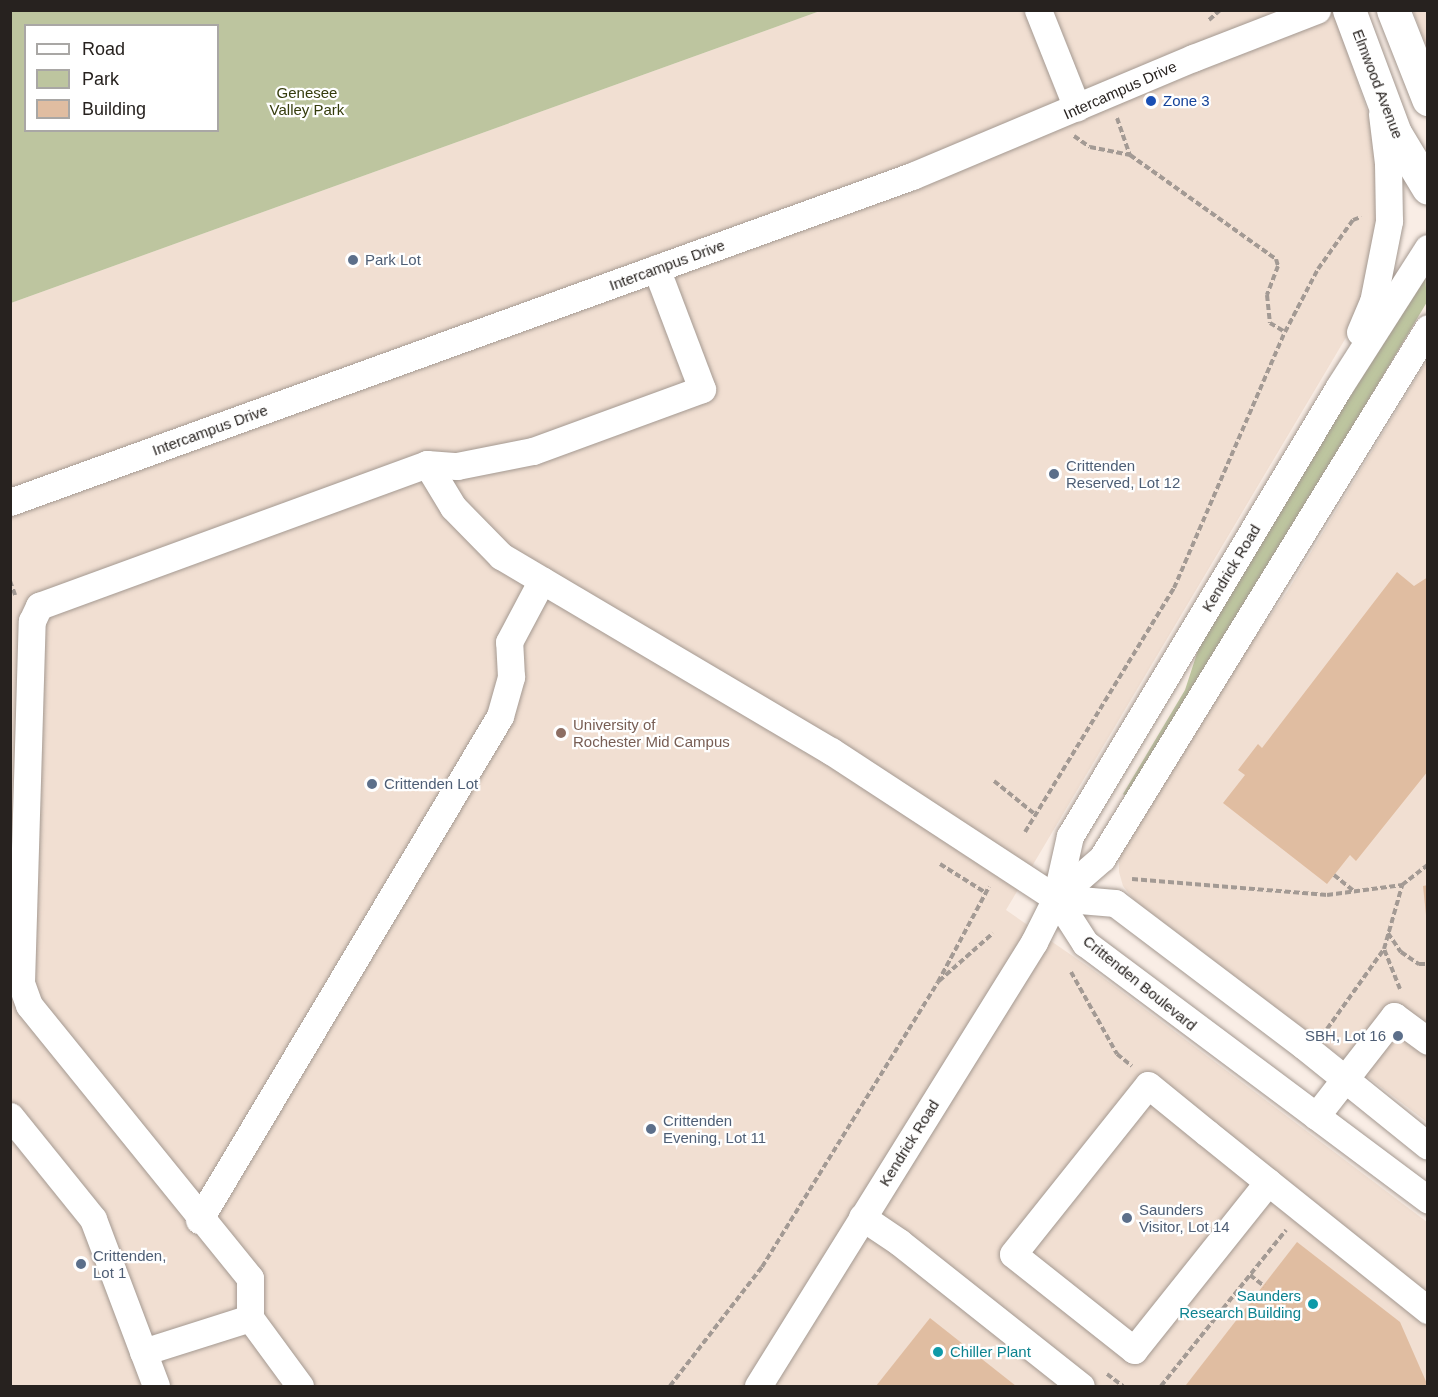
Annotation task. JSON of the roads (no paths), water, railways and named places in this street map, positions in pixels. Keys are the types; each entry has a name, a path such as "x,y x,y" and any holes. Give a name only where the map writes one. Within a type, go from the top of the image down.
{"main road":[{"name":"Elmwood Avenue","path":"1349,10 1395,134 1428,188"},
{"path":"1393,10 1428,99"}],"street":[{"path":"1038,10 1073,119"},
{"name":"Intercampus Drive","path":"10,502 1073,119 1308,14"},
{"path":"1339,387 1372,302 1389,220 1388,163 1375,82"},
{"name":"Kendrick Road","path":"758,1386 1034,942 1056,898 1070,836 1339,387 1428,248"},
{"path":"300,1386 250,1318 250,1278 199,1220 29,1005 21,983 32,621 39,606 427,464 457,466 533,451 702,389 656,268"},
{"name":"Kendrick Road","path":"1056,898 1102,858 1420,347 1428,328"},
{"path":"427,464 453,507 501,556 831,751 1056,898 1115,903 1428,1146"},
{"path":"199,1220 500,716 511,677 509,642 542,580"},
{"name":"Crittenden Boulevard","path":"1056,898 1085,943 1428,1200"},
{"path":"1316,1116 1394,1016 1428,1041"},
{"path":"1268,1182 1134,1350 1013,1254 1148,1085 1428,1310"},
{"path":"10,1116 93,1219 156,1386"},
{"path":"862,1217 899,1242 1081,1386"},
{"path":"143,1352 250,1318"}],"place":[{"name":"Zone 3","path":"1151,101"},
{"name":"Park Lot","path":"353,260"},
{"name":"Crittenden Reserved, Lot 12","path":"1054,474"},
{"name":"University of Rochester Mid Campus","path":"561,733"},
{"name":"Crittenden Lot","path":"372,784"},
{"name":"SBH, Lot 16","path":"1398,1036"},
{"name":"Crittenden Evening, Lot 11","path":"651,1129"},
{"name":"Saunders Visitor, Lot 14","path":"1127,1218"},
{"name":"Crittenden, Lot 1","path":"81,1264"},
{"name":"Saunders Research Building","path":"1313,1304"},
{"name":"Chiller Plant","path":"938,1352"}],"park label":[{"name":"Genesee Valley Park","path":"307,100"}]}
